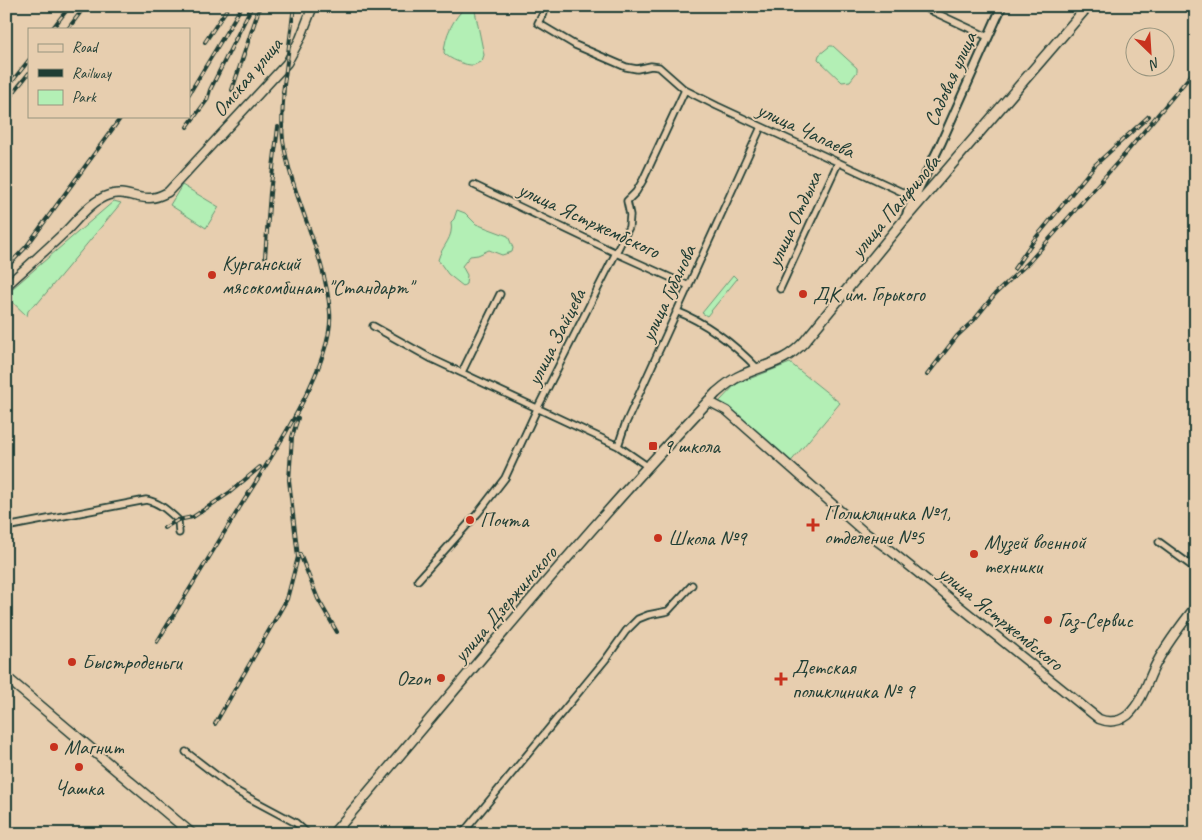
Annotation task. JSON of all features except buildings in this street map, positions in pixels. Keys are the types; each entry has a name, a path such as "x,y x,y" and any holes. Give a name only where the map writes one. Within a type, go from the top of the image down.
{"main road":[{"name":"Омская улица","path":"6,286 34,262 91,206 106,195 123,193 148,199 168,192 287,63 300,39 313,6"},
{"name":"улица Панфилова","path":"708,401 733,379 782,360 796,351 822,322 904,220 917,199 1088,6"},
{"name":"улица Дзержинского","path":"333,834 419,730 647,466 708,401"},
{"name":"улица Ястржембского","path":"708,401 727,411 864,531 1091,714 1106,722 1113,722 1127,715 1136,706 1155,665 1173,635 1196,606"},
{"path":"6,677 192,834"}],"street":[{"name":"улица Чапаева","path":"548,6 538,24 575,45 626,67 637,69 659,66 685,90 917,199"},
{"path":"921,6 988,37"},
{"name":"Садовая улица","path":"917,199 1002,6"},
{"name":"улица Зайцева","path":"418,580 498,488 616,254 630,221 627,201 636,192 643,180 685,90"},
{"name":"улица Губанова","path":"618,446 625,425 676,311 761,127"},
{"name":"улица Отдыха","path":"780,289 838,163"},
{"name":"улица Ястржембского","path":"474,185 616,254 689,286"},
{"path":"462,372 500,294"},
{"path":"676,311 695,318 740,351 758,368"},
{"path":"373,326 432,359 618,446 647,466"},
{"path":"6,527 146,500 154,501 178,520 179,533"},
{"path":"1159,542 1196,569"},
{"path":"462,834 601,665 626,631 638,619 668,611 692,585"},
{"path":"186,752 238,792 296,823 308,834"}],"green space":[{"path":"466,6 474,6 484,55 482,61 474,65 458,62 444,53 450,28"},
{"path":"830,46 833,46 857,68 857,72 850,81 842,82 818,59 819,55"},
{"path":"182,185 219,207 206,228 170,205"},
{"path":"114,201 121,203 37,304 35,303 28,311 27,316 6,294"},
{"path":"457,210 465,213 476,224 508,236 513,248 512,252 502,255 489,250 470,256 462,266 467,275 466,284 463,286 448,274 438,260 451,233 451,222"},
{"path":"733,275 737,279 707,316 702,313"},
{"path":"790,363 840,403 788,465 719,402 736,384"}],"railway":[{"path":"53,28 70,6"},
{"path":"69,28 85,6"},
{"path":"205,42 229,6"},
{"path":"190,92 242,6"},
{"path":"187,127 207,100 210,90 252,6"},
{"path":"232,90 260,6"},
{"path":"283,93 294,6"},
{"path":"6,89 28,61"},
{"path":"927,375 957,336 974,320 995,294 1029,262 1125,154 1196,69"},
{"path":"6,102 28,74"},
{"path":"157,642 295,416 310,387 329,334 330,312 322,268 287,162 282,120 284,87"},
{"path":"1014,269 1034,240 1095,165 1149,116"},
{"path":"6,268 26,247 121,118"},
{"path":"265,257 278,127"},
{"path":"215,724 287,599 298,557 289,480 292,437 298,418"},
{"path":"164,528 178,520 193,517 229,493 260,467"},
{"path":"300,554 318,599 337,632"}],"place":[{"name":"Курганский мясокомбинат \"Стандарт\"","path":"212,275"},
{"name":"ДК им. Горького","path":"803,294"},
{"name":"9 школа","path":"653,446"},
{"name":"Почта","path":"470,520"},
{"name":"Поликлиника №1, отделение №5","path":"813,525"},
{"name":"Школа №9","path":"658,538"},
{"name":"Музей военной техники","path":"974,554"},
{"name":"Газ-Сервис","path":"1048,620"},
{"name":"Быстроденьги","path":"72,662"},
{"name":"Ozon","path":"441,678"},
{"name":"Детская поликлиника № 9","path":"781,679"},
{"name":"Магнит","path":"54,747"},
{"name":"Чашка","path":"79,767"}]}
